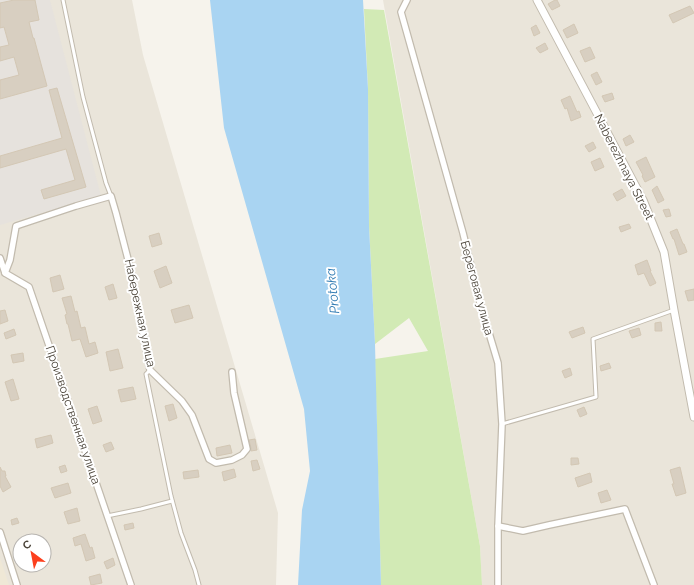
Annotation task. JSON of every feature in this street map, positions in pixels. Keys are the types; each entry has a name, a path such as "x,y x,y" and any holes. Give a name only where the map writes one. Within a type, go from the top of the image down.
{"street":[{"name":"Береговая улица","path":"407,0 401,12 463,233 480,303 498,363 502,424 498,526 498,585"},
{"name":"Naberezhnaya Street","path":"537,0 643,200 664,252 694,416"},
{"path":"2,274 10,260 16,226 111,196"},
{"name":"Набережная улица","path":"111,196 130,267 150,370 182,401 192,414 209,459 216,462 232,460 242,456 247,449 234,393 232,372"},
{"path":"0,258 2,274"},
{"name":"Производственная улица","path":"2,274 29,287 131,585"},
{"path":"498,526 523,531 625,509 654,585"},
{"path":"0,532 17,585"}],"lane":[{"path":"63,0 83,97 106,183 111,196"},
{"path":"502,424 596,397 593,339 674,310"},
{"path":"150,370 146,374 172,501 181,533 199,585"},
{"path":"107,516 172,501"}],"shaded area":[{"path":"0,0 132,0 143,55 278,513 276,585 0,585"},
{"path":"0,0 50,0 101,196 0,225"},
{"path":"383,0 694,0 694,585 482,585 480,546"},
{"path":"0,558 9,585 0,585"}],"green space":[{"path":"364,9 384,10 480,546 482,585 381,585 375,359 428,351 409,318 375,344 369,226 368,89"}],"water":[{"name":"Protoka","path":"210,0 363,0 368,89 369,226 375,344 381,585 298,585 302,510 310,471 304,409 224,128"}],"building":[{"path":"14,0 35,0 39,20 29,22 47,86 0,99 0,80 19,75 14,57 0,61 0,47 9,45 4,27 0,28 0,3"},
{"path":"557,0 560,6 552,10 548,4"},
{"path":"690,6 694,13 673,23 669,15"},
{"path":"574,24 578,33 567,38 563,30"},
{"path":"536,25 540,33 534,36 531,28"},
{"path":"545,43 548,49 540,53 536,48"},
{"path":"590,47 595,58 585,62 580,51"},
{"path":"597,72 602,82 596,85 591,75"},
{"path":"57,88 86,187 44,199 41,190 75,180 66,149 0,168 0,156 62,138 49,90"},
{"path":"612,93 614,99 605,102 602,96"},
{"path":"570,96 577,112 579,111 581,117 571,121 567,108 565,109 561,100"},
{"path":"630,135 634,142 626,146 623,139"},
{"path":"593,142 596,148 589,152 585,146"},
{"path":"646,157 655,177 645,182 636,162"},
{"path":"600,158 604,167 595,171 591,162"},
{"path":"657,186 664,200 658,203 652,190"},
{"path":"622,189 626,196 617,201 613,194"},
{"path":"669,209 671,216 666,217 663,210"},
{"path":"629,224 631,228 621,232 619,227"},
{"path":"677,229 687,252 679,255 670,232"},
{"path":"159,233 162,244 152,247 149,236"},
{"path":"647,260 650,271 656,283 650,286 644,273 638,275 635,265"},
{"path":"166,266 172,283 160,288 154,271"},
{"path":"60,275 64,289 53,292 50,278"},
{"path":"113,284 117,298 109,300 105,287"},
{"path":"694,289 694,300 688,301 685,291"},
{"path":"71,296 75,312 77,311 81,328 85,327 89,344 95,342 98,353 86,357 80,339 72,341 65,315 67,314 62,298"},
{"path":"189,305 193,318 175,323 171,310"},
{"path":"5,310 8,321 0,324 0,311"},
{"path":"661,322 662,331 655,331 655,323"},
{"path":"583,327 585,333 572,338 569,332"},
{"path":"639,328 641,335 632,338 629,331"},
{"path":"14,329 16,335 6,339 4,333"},
{"path":"118,349 123,368 110,371 106,352"},
{"path":"23,353 24,361 13,363 11,355"},
{"path":"609,363 611,368 601,371 600,366"},
{"path":"570,368 572,375 565,378 562,371"},
{"path":"13,379 19,399 11,401 5,382"},
{"path":"133,387 136,399 121,402 118,390"},
{"path":"173,404 177,418 169,421 165,406"},
{"path":"97,406 102,421 93,424 88,409"},
{"path":"584,407 587,414 580,417 577,410"},
{"path":"51,435 53,443 37,448 35,439"},
{"path":"255,439 257,450 251,451 249,440"},
{"path":"111,442 114,449 106,452 103,445"},
{"path":"230,445 232,453 217,456 216,448"},
{"path":"571,458 578,458 579,464 571,465"},
{"path":"257,460 260,469 253,471 251,461"},
{"path":"65,465 67,471 61,473 59,467"},
{"path":"0,467 2,471 5,471 5,476 11,487 3,492 0,486"},
{"path":"680,467 686,493 676,496 670,470"},
{"path":"234,469 236,477 224,481 222,472"},
{"path":"198,470 199,477 184,479 183,472"},
{"path":"590,473 592,482 578,487 575,478"},
{"path":"68,483 71,493 55,498 51,488"},
{"path":"607,490 611,500 601,503 598,493"},
{"path":"77,508 80,521 68,524 64,512"},
{"path":"17,518 19,523 12,525 11,520"},
{"path":"133,523 134,528 125,530 124,525"},
{"path":"85,534 90,548 92,547 95,558 86,561 81,544 75,546 73,538"},
{"path":"113,558 115,565 107,569 104,562"},
{"path":"100,574 102,583 91,585 89,577"}]}
